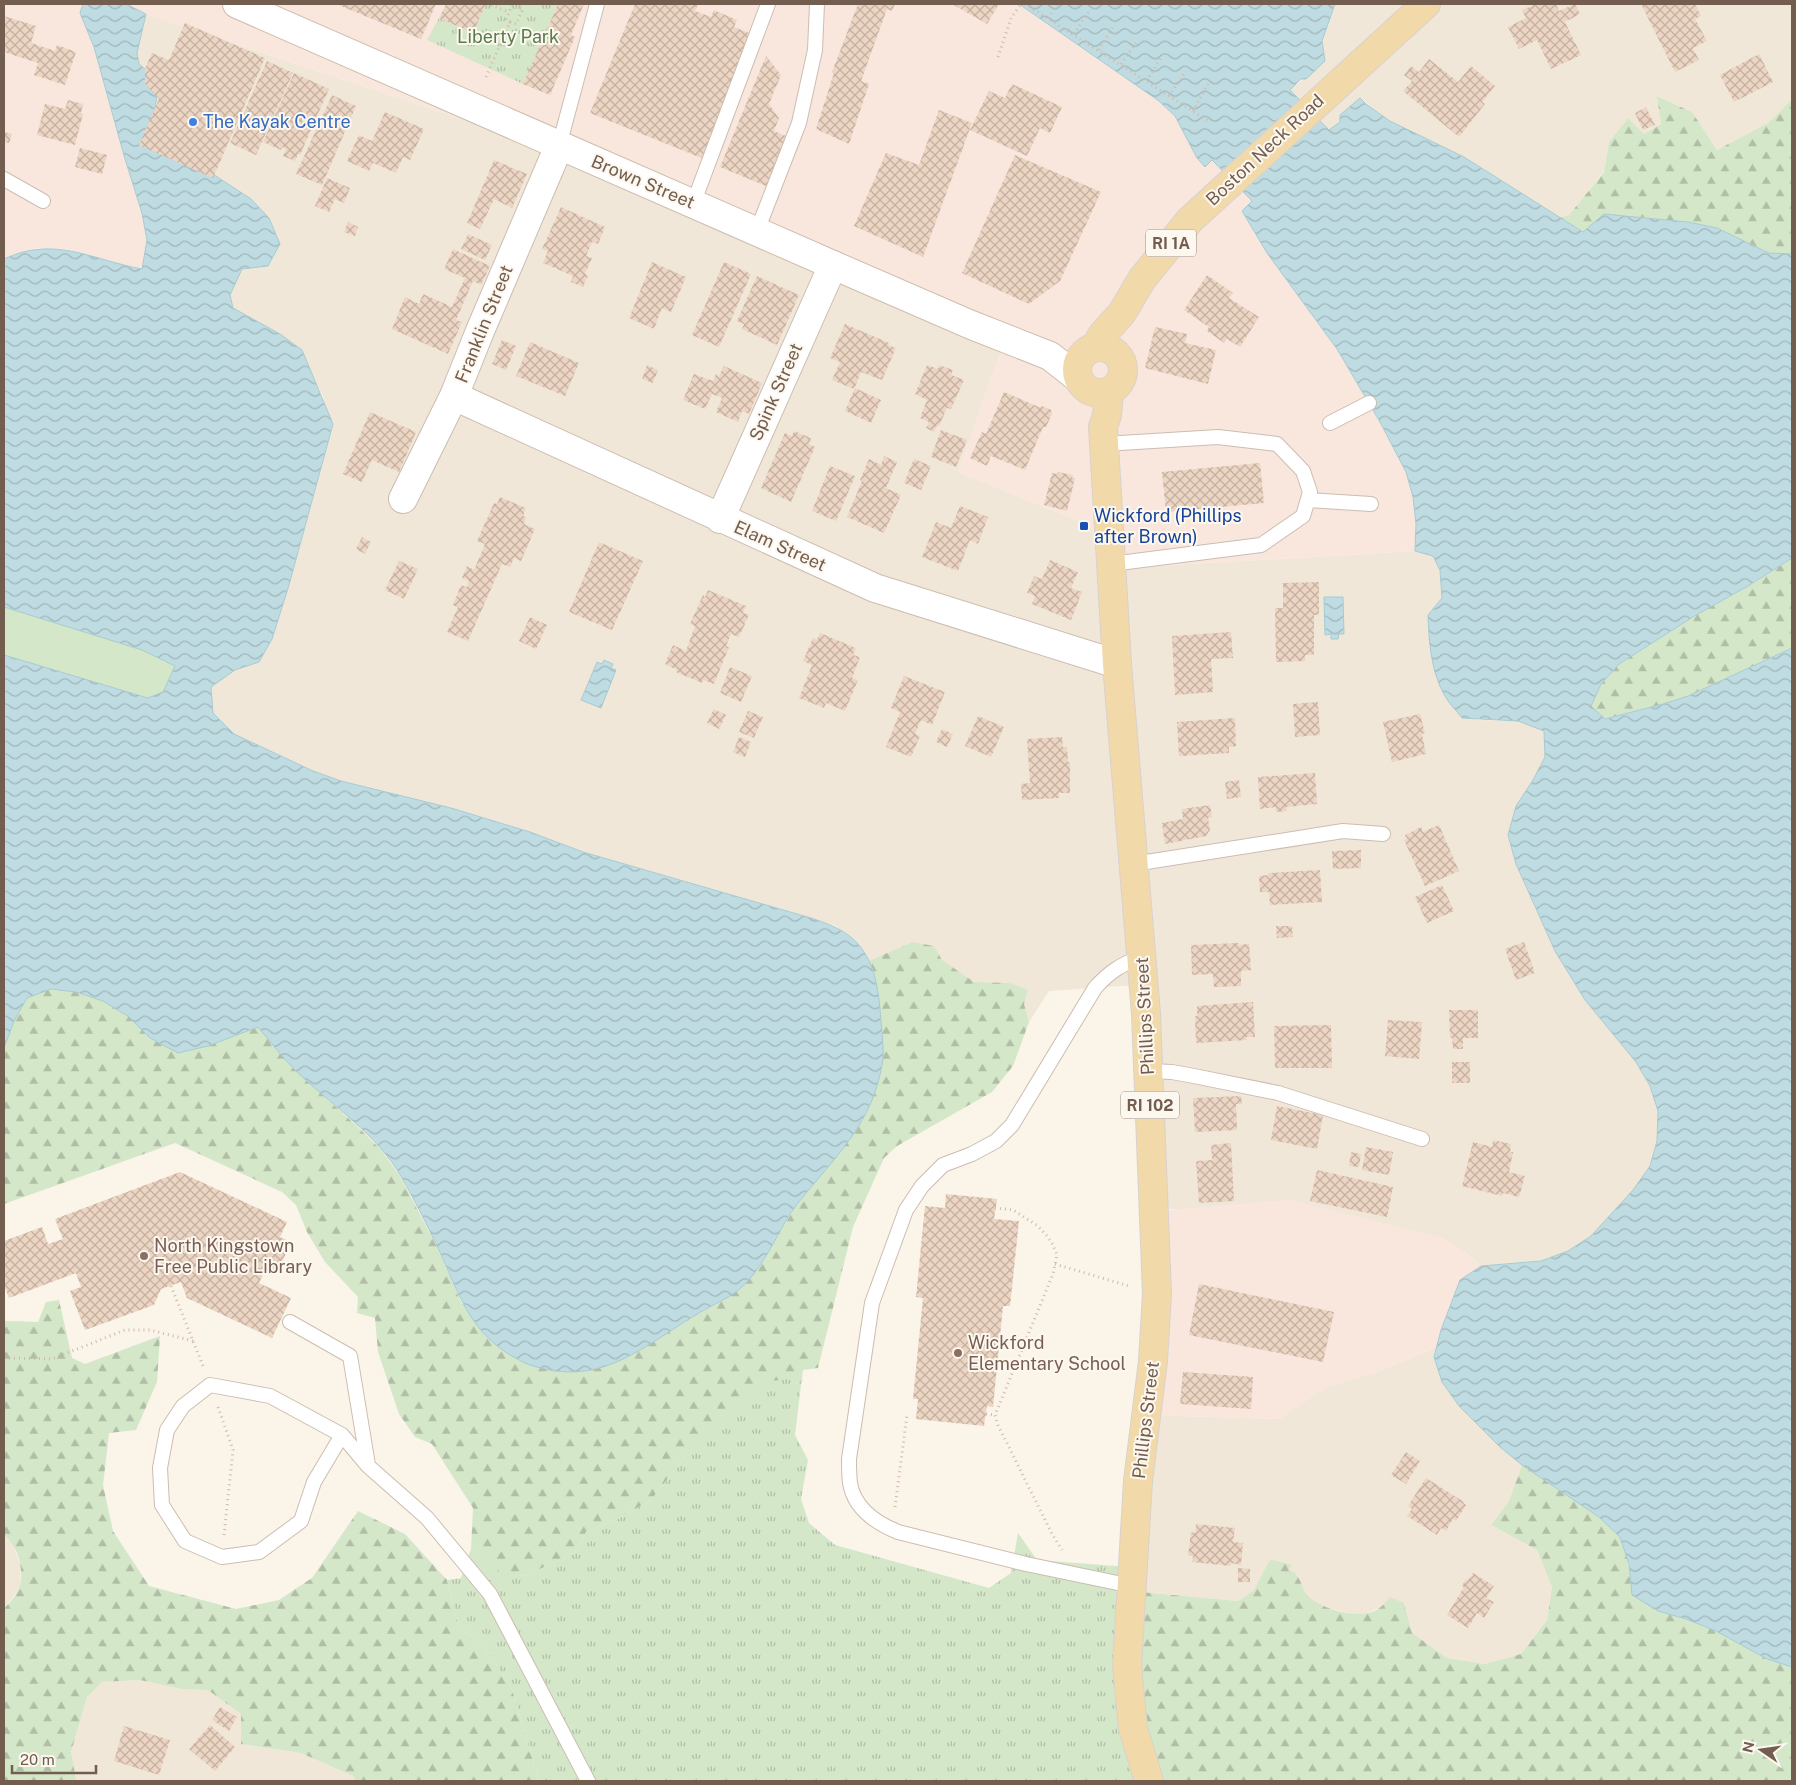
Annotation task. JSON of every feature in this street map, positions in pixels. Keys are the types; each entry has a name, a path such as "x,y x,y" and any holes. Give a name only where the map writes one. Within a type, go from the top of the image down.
{"main road":[{"name":"Boston Neck Road","path":"1095,370 1102,335 1122,313 1142,279 1190,220 1426,4"},
{"name":"Phillips Street","path":"1095,370 1093,408 1104,436 1117,664 1142,956 1149,1071 1150,1148 1157,1294 1153,1361 1138,1482 1127,1666 1132,1728 1149,1781"}],"street":[{"name":"Brown Street","path":"237,4 969,324 1050,356 1095,370"},
{"name":"Franklin Street","path":"403,500 454,396 559,146"},
{"name":"Spink Street","path":"720,518 833,265"},
{"name":"Elam Street","path":"454,396 875,588 1117,664"}],"lane":[{"path":"559,146 597,4"},
{"path":"693,204 768,4"},
{"path":"757,231 799,123 815,50 817,4"},
{"path":"4,179 43,201"},
{"path":"1330,423 1369,403"},
{"path":"1104,436 1218,437 1277,444 1303,471 1310,492 1303,516 1261,546 1112,564"},
{"path":"1308,500 1371,504"},
{"path":"1134,864 1344,831 1383,834"},
{"path":"1132,1586 1016,1561 892,1530 872,1518 858,1503 850,1484 849,1459 872,1303 906,1210 922,1186 944,1165 972,1154 996,1141 1012,1125 1095,988 1105,976 1117,967 1142,956"},
{"path":"1149,1071 1172,1072 1278,1094 1422,1139"},
{"path":"290,1322 350,1356 368,1466"},
{"path":"342,1435 314,1482 301,1521 259,1552 222,1557 185,1541 162,1505 160,1468 167,1430 183,1406 210,1385 270,1396 342,1435 368,1466 427,1518 490,1594 588,1781"}],"path":[{"path":"998,56 1011,18 1023,4 1074,34 1210,122"},
{"path":"1048,18 1058,4"},
{"path":"491,5 509,12"},
{"path":"512,5 518,5 523,9 516,24 506,20 512,5"},
{"path":"1074,34 1090,10"},
{"path":"486,77 510,22"},
{"path":"1099,50 1114,25"},
{"path":"1121,64 1138,40"},
{"path":"1147,81 1162,56"},
{"path":"1169,96 1186,71"},
{"path":"1193,111 1208,84"},
{"path":"996,1208 1013,1210 1038,1226 1054,1245 1057,1255 1053,1274 995,1415 998,1425 1052,1534 1076,1574"},
{"path":"1055,1264 1157,1294"},
{"path":"171,1286 233,1450 222,1557"},
{"path":"4,1358 52,1359 125,1330 150,1330 193,1342"},
{"path":"986,1414 995,1415"},
{"path":"892,1530 907,1415"}],"shaded area":[{"path":"4,4 83,4 80,13 94,47 142,213 147,240 143,269 65,249 37,248 4,259"},
{"path":"126,4 1019,4 1159,101 1175,116 1197,158 1212,160 1252,202 1243,211 1267,253 1337,349 1380,422 1406,472 1413,497 1416,524 1415,551 1121,568 1089,525 958,472 1006,337 557,151 146,14"},
{"path":"1335,4 1792,4 1792,99 1768,123 1717,150 1692,112 1658,96 1661,124 1644,134 1628,118 1609,142 1604,171 1569,215 1560,218 1464,157 1390,121 1360,98 1330,131 1290,90 1325,61 1322,41"},
{"path":"146,14 557,151 1006,337 958,472 1089,525 1121,568 1415,551 1433,556 1440,570 1442,598 1428,615 1477,720 1518,721 1544,730 1545,757 1508,835 1516,864 1555,951 1585,1000 1636,1062 1650,1086 1658,1111 1657,1141 1650,1166 1633,1190 1591,1236 1568,1251 1541,1261 1481,1266 1464,1251 1164,1208 1152,984 1049,991 1029,1022 1024,1004 1009,983 974,982 912,942 869,961 858,944 836,926 583,852 530,832 451,808 341,781 313,771 234,734 213,713 211,687 235,670 259,662 324,398 302,350 279,334 233,308 230,295 242,269 268,265 251,199 202,167 148,143 137,53"},
{"path":"1289,1200 1443,1238 1464,1251 1481,1266 1460,1280 1441,1330 1437,1347 1380,1371 1326,1387 1279,1419 1147,1415 1164,1208 1171,1210"},
{"path":"1437,1347 1434,1357 1442,1382 1459,1406 1500,1447 1522,1465 1509,1501 1491,1525 1537,1550 1552,1587 1547,1620 1521,1654 1485,1664 1447,1658 1412,1633 1404,1603 1382,1606 1366,1614 1358,1615 1320,1606 1307,1596 1299,1577 1288,1570 1293,1565 1270,1559 1254,1590 1238,1601 1130,1591 1147,1415 1279,1419 1326,1387 1380,1371"},
{"path":"4,1535 12,1542 21,1567 20,1588 4,1609"},
{"path":"140,1680 181,1689 208,1690 241,1714 241,1744 301,1753 353,1776 355,1781 80,1781 76,1779 71,1752 87,1697 102,1682"}],"green space":[{"name":"Liberty Park","path":"486,4 558,4 523,84 427,40 439,18 473,33"},
{"path":"1657,96 1692,112 1717,150 1768,123 1792,99 1792,254 1770,253 1717,228 1688,222 1604,214 1583,232 1560,218 1569,215 1604,172 1609,142 1628,118 1644,134 1661,124"},
{"path":"1792,558 1792,648 1688,696 1663,704 1605,719 1590,706 1601,684 1619,664 1696,615 1748,586"},
{"path":"4,607 142,650 175,666 163,692 149,698 4,655"},
{"path":"912,942 934,946 942,960 974,982 1009,983 1028,990 1024,1004 1029,1022 1013,1066 992,1092 897,1146 884,1158 853,1227 818,1368 803,1370 801,1385 789,1379 687,1454 651,1500 618,1519 586,1532 575,1552 526,1576 502,1574 471,1549 473,1508 432,1444 415,1437 399,1414 378,1352 375,1318 357,1313 358,1297 325,1262 307,1232 296,1205 282,1192 175,1143 4,1204 4,1048 14,1021 27,998 51,989 76,992 103,1001 129,1017 150,1038 208,1046 258,1027 294,1069 381,1150 400,1176 437,1247 462,1304 695,1315 722,1301 764,1259 796,1206 866,1113 877,1086 883,1056 873,970 869,961"},
{"path":"59,1300 72,1358 85,1364 160,1336 157,1382 136,1430 109,1433 103,1485 113,1531 149,1586 236,1609 279,1600 312,1578 358,1511 405,1534 447,1580 459,1628 481,1642 512,1689 539,1781 355,1781 353,1776 301,1753 241,1744 241,1714 208,1690 181,1689 140,1680 102,1682 87,1697 71,1752 76,1779 80,1781 4,1781 4,1609 19,1589 21,1572 16,1551 4,1535 4,1319 5,1321 38,1322 46,1302"},
{"path":"789,1379 801,1385 795,1435 808,1460 801,1499 809,1523 835,1545 989,1588 1011,1573 1018,1533 1037,1560 1129,1567 1144,1781 539,1781 512,1689 481,1642 459,1628 447,1580 461,1578 471,1549 502,1573 526,1576 575,1552 586,1532 618,1519 651,1500 687,1454 771,1381"},
{"path":"1522,1465 1591,1511 1615,1531 1621,1539 1626,1552 1632,1595 1658,1611 1686,1619 1716,1631 1767,1659 1792,1667 1792,1781 1144,1781 1130,1591 1238,1601 1254,1590 1270,1559 1293,1565 1288,1570 1296,1574 1309,1597 1330,1609 1365,1614 1377,1609 1390,1597 1404,1603 1412,1633 1447,1658 1485,1664 1521,1654 1547,1620 1552,1587 1537,1550 1491,1525 1509,1501"}],"water":[{"path":"83,4 126,4 146,14 137,53 139,64 159,81 155,109 202,167 251,199 269,218 280,244 268,266 242,269 230,295 233,308 280,334 302,350 333,424 289,585 272,639 259,662 235,670 211,687 213,713 234,734 313,771 341,781 451,808 530,832 583,852 811,918 843,931 859,945 871,964 879,997 883,1059 879,1080 872,1100 859,1125 834,1160 798,1203 761,1264 746,1283 728,1297 624,1359 587,1371 567,1372 545,1369 523,1362 505,1352 491,1340 469,1314 421,1213 392,1162 367,1134 295,1070 258,1027 208,1046 178,1053 150,1038 129,1017 103,1001 76,992 51,989 27,998 14,1021 4,1048 4,655 148,698 163,692 175,666 142,650 4,607 4,259 23,252 57,249 142,269 147,240 142,213 94,47 80,13"},
{"path":"1019,4 1335,4 1322,41 1325,61 1306,79 1301,79 1290,90 1329,130 1340,122 1340,115 1360,98 1390,121 1464,157 1583,232 1604,214 1688,222 1717,228 1769,253 1792,254 1792,558 1748,586 1696,615 1619,664 1601,684 1591,706 1605,719 1663,704 1688,696 1792,648 1792,1667 1767,1659 1716,1631 1686,1619 1658,1611 1632,1595 1629,1564 1620,1537 1599,1517 1522,1465 1500,1447 1459,1406 1442,1382 1434,1357 1441,1330 1460,1280 1481,1266 1541,1261 1568,1251 1591,1236 1633,1190 1650,1166 1657,1141 1658,1111 1650,1086 1636,1062 1585,1000 1555,951 1516,864 1508,835 1516,806 1545,757 1544,731 1518,721 1462,718 1440,687 1430,646 1428,615 1442,598 1440,570 1433,556 1415,551 1416,524 1413,497 1406,472 1380,422 1337,349 1267,253 1242,211 1252,201 1212,160 1205,167 1197,158 1175,116 1159,101"},
{"path":"1324,597 1343,597 1344,634 1339,634 1338,639 1331,639 1331,634 1325,635"},
{"path":"604,660 613,664 611,668 616,670 601,708 581,700 597,662 602,664"}],"building":[{"path":"336,4 436,4 421,39"},
{"path":"446,4 486,4 473,33 439,18"},
{"path":"558,4 584,4 571,35 575,37 550,95 523,84"},
{"path":"635,4 698,4 695,11 711,17 714,10 737,20 734,27 754,35 704,159 590,113"},
{"path":"858,4 895,4 892,11 887,9 861,81 869,84 849,144 816,129 834,73 832,72"},
{"path":"952,4 999,4 987,24"},
{"path":"1536,4 1556,4 1559,11 1575,4 1580,14 1565,22 1581,55 1551,69 1537,40 1519,49 1508,27 1526,18 1522,10"},
{"path":"1641,4 1695,4 1701,16 1695,19 1707,41 1693,48 1699,60 1675,72"},
{"path":"4,16 36,26 31,43 55,51 57,45 76,52 65,85 34,75 38,63 4,52"},
{"name":"The Kayak Centre","path":"185,23 265,58 213,178 139,145 159,99 145,84 145,69 152,53 169,60"},
{"path":"1759,54 1773,82 1734,102 1720,75"},
{"path":"766,56 781,75 769,104 779,118 774,131 786,136 766,186 720,167"},
{"path":"1429,59 1458,82 1471,66 1495,86 1482,102 1485,104 1459,137 1403,91 1412,81 1404,75 1411,66 1419,72"},
{"path":"267,61 293,73 256,155 230,143"},
{"path":"294,73 329,89 300,155 298,154 295,161 283,156 286,149 282,147 281,150 263,142"},
{"path":"1012,84 1062,107 1050,133 1040,128 1027,156 970,130 989,91 1005,98"},
{"path":"332,95 356,106 322,185 296,174"},
{"path":"68,100 83,104 81,113 83,114 75,145 37,135 45,104 65,109"},
{"path":"1646,107 1655,125 1643,130 1635,113"},
{"path":"939,110 972,123 923,257 854,226 886,153 919,165"},
{"path":"385,112 424,129 410,160 403,157 396,173 373,163 369,171 347,161 359,135 372,141"},
{"path":"4,132 12,134 9,143 4,142"},
{"path":"80,148 107,155 102,174 75,167"},
{"path":"1015,155 1101,192 1060,281 1029,304 962,273"},
{"path":"494,160 527,174 512,208 494,199 480,229 467,223"},
{"path":"327,178 350,188 344,203 335,199 329,212 315,206"},
{"path":"561,207 605,227 598,244 592,242 586,256 592,258 585,274 588,276 583,287 571,282 573,276 543,263 548,251 542,249"},
{"path":"348,222 358,227 355,236 344,232"},
{"path":"468,234 492,245 485,260 461,249"},
{"path":"453,249 490,266 481,285 473,281 456,320 462,322 448,354 392,329 405,297 419,304 423,294 452,307 465,278 444,269"},
{"path":"652,262 686,277 671,312 662,308 654,329 629,318"},
{"path":"724,262 751,274 719,347 692,335"},
{"path":"1207,275 1233,293 1229,298 1259,317 1240,347 1227,339 1224,343 1207,331 1209,327 1184,310"},
{"path":"757,276 799,295 777,345 742,329 744,324 737,321"},
{"path":"845,324 889,343 888,345 896,348 882,380 861,372 854,389 832,380 840,362 830,358"},
{"path":"1155,327 1187,334 1185,343 1216,350 1208,384 1145,368"},
{"path":"502,340 516,346 506,370 492,364"},
{"path":"530,342 579,363 565,396 516,376"},
{"path":"647,365 658,370 653,383 642,379"},
{"path":"927,365 938,369 939,365 953,370 951,375 964,380 951,409 947,408 939,426 937,425 934,432 926,428 929,422 920,418 927,400 915,394"},
{"path":"724,366 762,383 749,414 742,411 738,422 716,412 722,398 712,394 705,409 683,400 694,374 713,381 716,374 719,376"},
{"path":"855,388 881,400 871,423 845,411"},
{"path":"1004,392 1051,410 1052,414 1046,427 1043,427 1025,470 991,456 987,466 970,458 982,432 986,434"},
{"path":"370,412 416,432 399,472 372,460 362,482 343,474"},
{"path":"941,430 967,440 956,467 931,457"},
{"path":"794,431 811,438 809,444 815,447 791,502 761,488 785,433 792,436"},
{"path":"884,456 897,462 886,488 901,495 884,533 847,517 869,459 881,465"},
{"path":"914,459 931,466 921,490 904,483"},
{"path":"1260,463 1264,503 1166,512 1162,472"},
{"path":"830,466 855,476 836,521 812,511"},
{"path":"1058,472 1073,475 1072,478 1075,478 1067,511 1044,505 1052,473 1057,474"},
{"path":"500,497 526,508 523,516 526,517 524,524 535,529 521,561 514,558 510,567 502,564 468,641 447,632 458,607 453,605 461,585 467,587 469,581 462,578 467,566 474,570 485,544 477,541 494,503 497,504"},
{"path":"960,506 988,517 978,544 970,540 958,571 922,557 936,522 951,528"},
{"path":"362,537 371,542 365,554 356,549"},
{"path":"599,542 643,561 612,630 569,612"},
{"path":"1050,560 1078,572 1071,588 1082,592 1071,620 1032,604 1035,596 1027,593 1034,576 1042,579"},
{"path":"399,561 418,569 404,599 385,590"},
{"path":"1319,582 1319,615 1314,615 1314,655 1305,655 1305,661 1276,662 1275,608 1283,608 1283,583"},
{"path":"708,590 746,606 743,613 749,615 739,637 731,634 726,646 729,647 714,684 703,680 702,683 676,672 677,670 665,664 673,645 686,651 695,626 690,624 703,595 705,597"},
{"path":"530,617 547,625 536,649 519,641"},
{"path":"1231,632 1233,658 1211,659 1213,692 1175,695 1172,636"},
{"path":"820,633 856,648 853,655 860,657 852,678 858,680 845,711 826,703 824,708 799,698 812,665 803,661 813,638 817,640"},
{"path":"730,667 752,676 741,702 720,693"},
{"path":"904,676 945,692 932,725 921,720 915,734 920,736 911,757 886,747 900,712 891,708"},
{"path":"1318,702 1320,735 1295,737 1293,704"},
{"path":"714,709 726,715 719,729 707,723"},
{"path":"748,711 763,717 754,738 739,732"},
{"path":"1420,714 1425,733 1422,734 1426,754 1392,762 1383,722"},
{"path":"978,716 1004,727 991,757 965,746"},
{"path":"1235,718 1236,746 1229,747 1229,753 1179,756 1177,722"},
{"path":"942,729 953,734 947,747 936,742"},
{"path":"739,737 751,742 745,757 733,752"},
{"path":"1062,737 1063,747 1067,747 1068,762 1070,762 1070,793 1059,793 1059,798 1022,800 1021,784 1030,783 1027,739"},
{"path":"1315,773 1317,804 1286,807 1287,811 1276,812 1276,807 1260,809 1258,777"},
{"path":"1239,780 1241,797 1227,799 1225,782"},
{"path":"1210,805 1212,817 1208,818 1210,830 1206,836 1165,844 1162,823 1183,819 1182,809"},
{"path":"1439,825 1459,871 1425,886 1404,840 1407,839 1405,835 1421,827 1423,832"},
{"path":"1361,850 1361,868 1333,869 1332,851"},
{"path":"1320,870 1322,902 1270,905 1269,892 1260,892 1259,876 1268,875 1268,873"},
{"path":"1442,885 1454,911 1427,923 1415,897"},
{"path":"1276,926 1292,926 1293,937 1277,938"},
{"path":"1524,942 1535,973 1516,980 1505,949"},
{"path":"1239,943 1239,945 1249,944 1251,970 1241,971 1241,986 1214,987 1213,974 1192,975 1191,945"},
{"path":"1253,1002 1255,1037 1246,1037 1247,1040 1196,1043 1195,1016 1197,1016 1197,1006"},
{"path":"1449,1010 1478,1010 1478,1038 1463,1038 1463,1049 1453,1049 1452,1038 1450,1038"},
{"path":"1388,1020 1422,1022 1419,1059 1385,1056"},
{"path":"1331,1025 1332,1068 1275,1068 1274,1026"},
{"path":"1452,1062 1470,1062 1470,1083 1452,1083"},
{"path":"1241,1096 1242,1104 1236,1104 1237,1130 1195,1132 1193,1098"},
{"path":"1277,1106 1323,1115 1317,1149 1271,1140"},
{"path":"1493,1140 1511,1144 1510,1152 1513,1152 1509,1172 1525,1176 1519,1197 1503,1193 1502,1196 1462,1186 1473,1142 1492,1147"},
{"path":"1231,1143 1234,1201 1199,1203 1196,1161 1212,1160 1211,1145"},
{"path":"1366,1147 1393,1152 1389,1175 1362,1170"},
{"path":"1351,1152 1361,1154 1359,1167 1349,1166"},
{"path":"1317,1170 1393,1187 1387,1217 1310,1201"},
{"name":"North Kingstown Free Public Library","path":"180,1172 287,1222 280,1237 291,1242 277,1273 266,1268 259,1283 291,1298 272,1338 187,1298 181,1282 161,1289 154,1305 85,1330 70,1291 81,1287 76,1273 9,1298 4,1285 4,1241 42,1227 48,1244 63,1239 55,1219"},
{"name":"Wickford Elementary School","path":"946,1194 997,1199 994,1219 1019,1221 1010,1306 1003,1306 993,1407 987,1406 984,1426 916,1419 918,1399 913,1399 923,1298 916,1297 925,1206 945,1208"},
{"path":"1199,1284 1334,1312 1323,1362 1189,1335"},
{"path":"1183,1372 1253,1377 1251,1409 1180,1404"},
{"path":"1406,1452 1420,1461 1406,1484 1391,1475"},
{"path":"1426,1478 1466,1505 1456,1521 1453,1519 1446,1531 1441,1528 1437,1535 1407,1516 1412,1509 1408,1506"},
{"path":"1196,1524 1235,1528 1233,1542 1243,1543 1241,1565 1231,1563 1231,1566 1192,1562 1193,1556 1188,1556 1191,1532 1195,1533"},
{"path":"1238,1568 1250,1569 1250,1582 1238,1582"},
{"path":"1473,1573 1494,1586 1486,1598 1494,1602 1484,1618 1477,1613 1468,1628 1447,1615 1464,1587 1462,1586 1466,1579 1468,1580"},
{"path":"220,1707 237,1717 229,1731 212,1720"},
{"path":"210,1725 235,1747 215,1771 189,1749"},
{"path":"124,1726 170,1740 159,1775 114,1761"}],"place":[{"name":"The Kayak Centre","path":"193,122"},
{"name":"Wickford (Phillips after Brown)","path":"1084,526"},
{"name":"North Kingstown Free Public Library","path":"144,1256"},
{"name":"Wickford Elementary School","path":"958,1353"}]}
